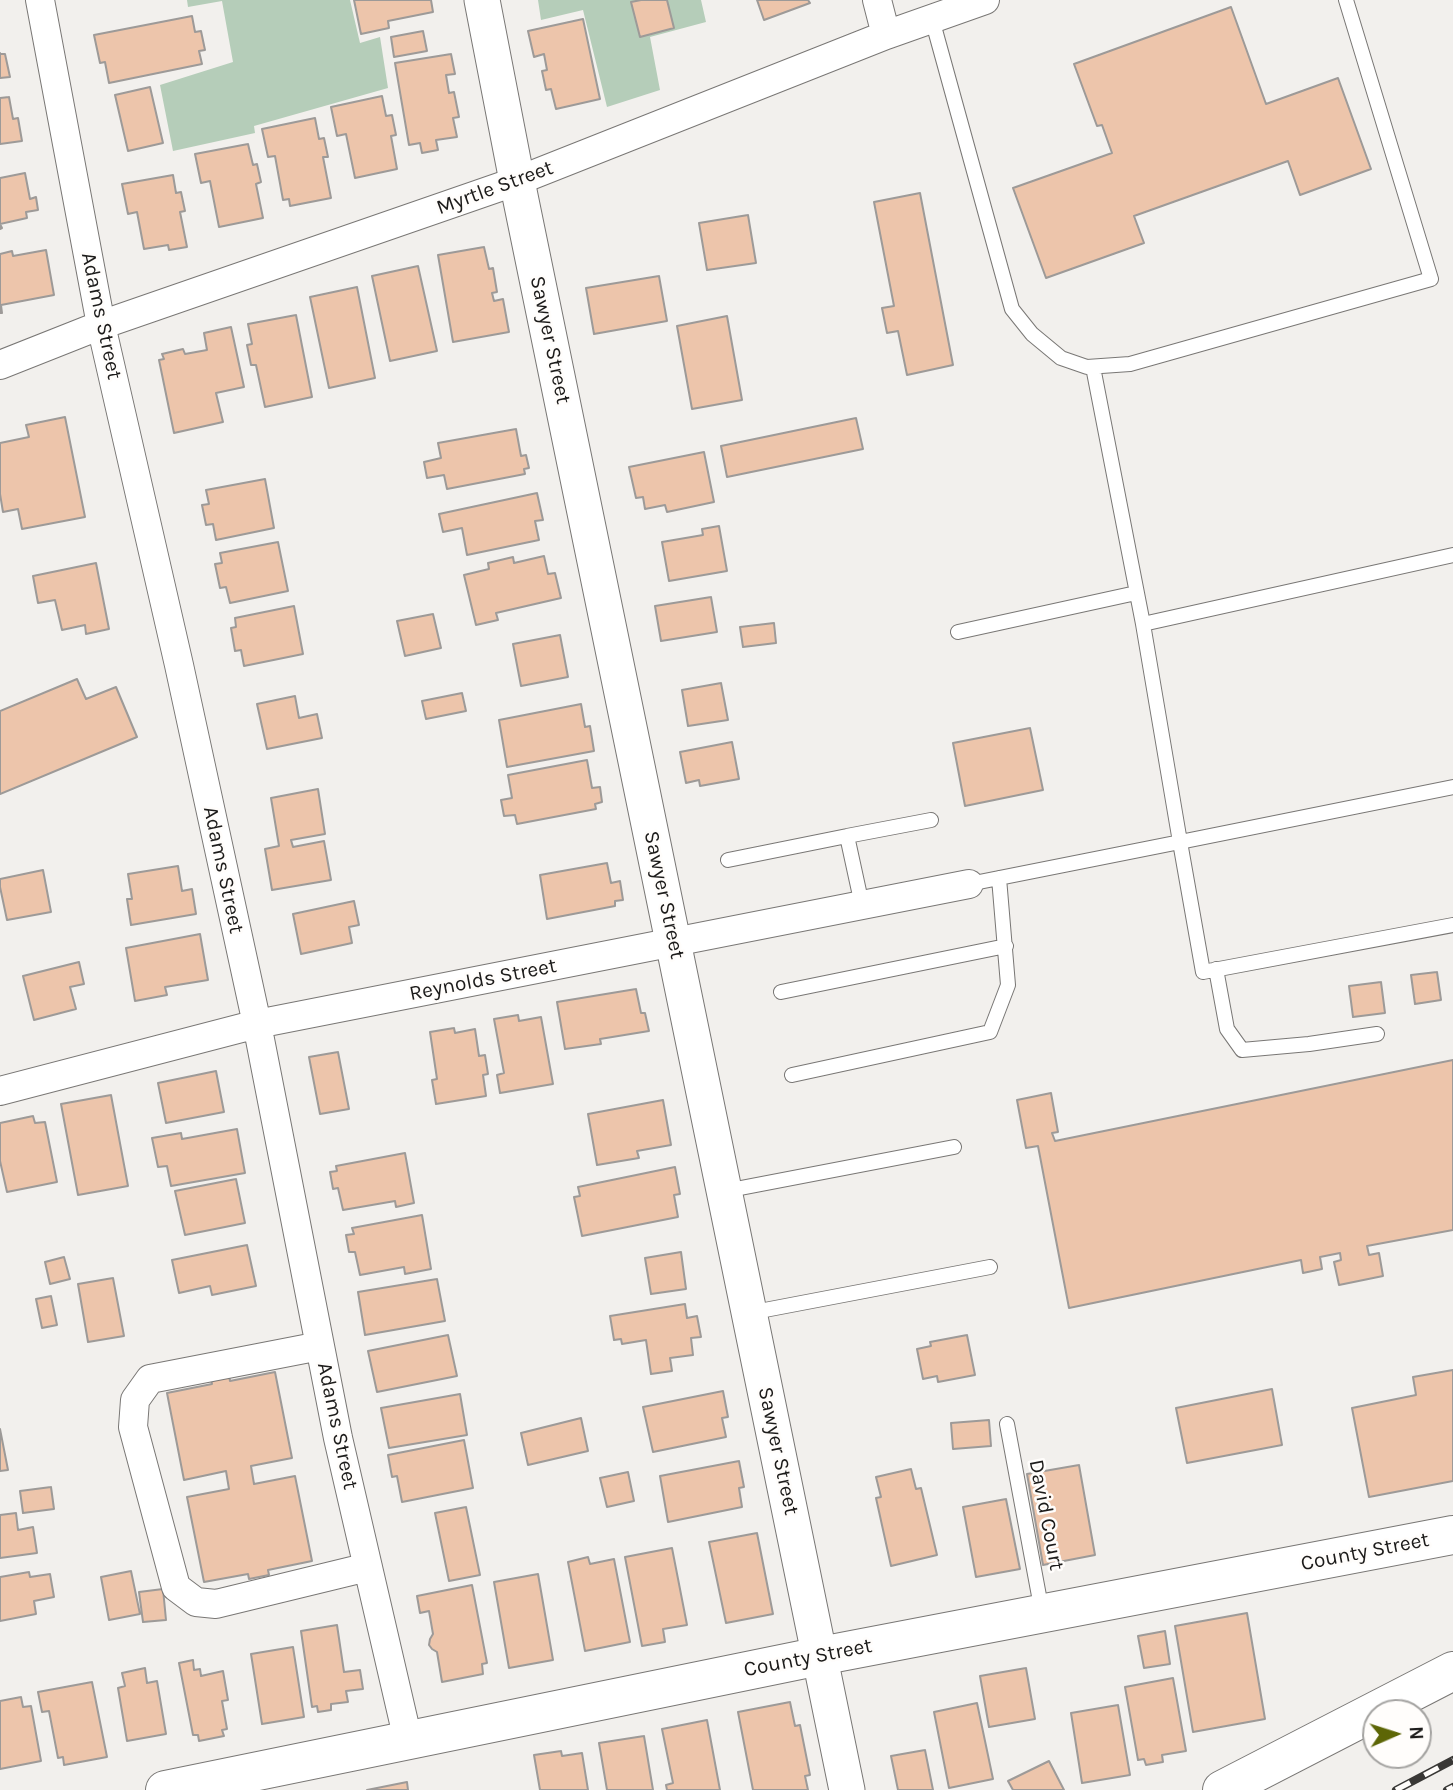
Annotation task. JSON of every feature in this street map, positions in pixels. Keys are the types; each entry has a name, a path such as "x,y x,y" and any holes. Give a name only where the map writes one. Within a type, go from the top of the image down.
{"main road":[{"name":"County Street","path":"165,1790 820,1656 1453,1535"},
{"path":"1222,1790 1453,1671"}],"street":[{"name":"Adams Street","path":"40,0 101,325 257,1024 338,1438 408,1740"},
{"name":"Sawyer Street","path":"482,0 847,1790"},
{"path":"877,0 886,35"},
{"name":"Myrtle Street","path":"0,365 101,325 517,181 886,35 985,0"},
{"name":"Reynolds Street","path":"0,1091 257,1024 969,884"},
{"path":"320,1346 149,1379 135,1400 133,1427 176,1587 196,1602 216,1604 368,1567"}],"lane":[{"path":"932,19 1012,309 1032,334 1061,358 1093,367 1130,364 1431,279 1346,0"},
{"path":"1093,367 1143,624 1203,972 1453,925"},
{"path":"1143,624 1453,555"},
{"path":"958,632 1136,593"},
{"path":"969,884 1453,787"},
{"path":"729,860 931,820"},
{"path":"847,836 862,905"},
{"path":"792,1075 990,1032 1009,985 999,877"},
{"path":"781,992 1006,946"},
{"path":"1216,969 1227,1029 1241,1050 1377,1034"},
{"path":"724,1191 954,1147"},
{"path":"749,1313 990,1267"},
{"name":"David Court","path":"1007,1424 1042,1613"}],"green space":[{"path":"187,0 350,0 360,43 380,37 388,88 254,126 255,133 173,151 160,85 233,62 222,1 188,7"},
{"path":"538,0 701,0 706,22 650,37 660,90 607,107 583,10 541,20"}],"building":[{"path":"354,0 431,0 433,12 388,21 389,28 361,34"},
{"path":"667,0 674,28 640,37 631,2"},
{"path":"757,0 808,0 810,3 764,20"},
{"path":"1231,7 1266,104 1338,78 1371,169 1300,195 1288,161 1134,216 1144,243 1046,278 1013,188 1112,153 1102,125 1097,126 1074,64"},
{"path":"192,16 195,32 201,31 205,50 199,51 202,64 109,83 105,62 100,63 94,35"},
{"path":"583,19 600,99 556,109 551,89 546,90 542,71 547,70 544,54 534,57 528,31"},
{"path":"423,31 427,51 394,57 391,37"},
{"path":"0,54 5,54 10,77 0,78"},
{"path":"451,54 455,74 446,75 449,93 454,92 459,117 453,118 457,137 436,140 438,150 422,153 420,143 409,145 395,63"},
{"path":"150,87 163,143 128,151 115,95"},
{"path":"382,96 386,116 392,115 396,135 391,136 397,169 355,178 346,134 337,136 331,107"},
{"path":"9,97 13,119 18,118 22,141 0,144 0,98"},
{"path":"315,118 319,139 324,138 328,157 323,157 331,198 290,206 289,199 283,200 275,156 268,157 262,129"},
{"path":"248,144 261,182 256,184 263,218 219,227 210,181 201,183 195,154"},
{"path":"25,173 30,199 36,197 38,210 26,212 27,218 0,224 0,178"},
{"path":"173,175 176,193 181,192 185,211 180,212 187,247 169,250 168,245 144,249 137,212 128,214 122,184"},
{"path":"920,193 953,365 907,375 898,331 887,333 882,308 894,306 874,202"},
{"path":"748,215 756,263 707,270 699,223"},
{"path":"484,247 489,269 493,268 497,292 492,293 494,301 503,299 509,332 453,342 438,255"},
{"path":"46,250 54,295 1,305 0,313 0,254 12,251 13,256"},
{"path":"418,266 437,351 390,361 372,276"},
{"path":"659,276 667,321 594,334 586,288"},
{"path":"357,287 375,378 329,388 310,297"},
{"path":"296,315 312,397 265,407 256,365 251,365 247,345 252,344 248,324"},
{"path":"727,316 742,400 692,409 677,326"},
{"path":"231,327 244,387 216,393 223,422 174,433 159,360 164,359 162,354 183,349 185,354 207,350 204,333"},
{"path":"65,417 85,517 22,529 18,509 3,512 0,494 0,443 29,437 26,425"},
{"path":"856,418 863,449 727,477 721,446"},
{"path":"516,429 521,456 526,455 529,468 524,469 525,474 447,489 444,475 427,478 424,462 441,458 438,443"},
{"path":"704,452 714,502 667,512 665,505 645,509 643,497 636,498 629,467"},
{"path":"265,479 274,528 216,540 213,524 206,525 202,505 209,504 206,490"},
{"path":"537,493 543,520 535,521 539,540 467,555 462,528 443,532 439,514"},
{"path":"719,526 727,571 669,581 662,542 703,535 702,529"},
{"path":"278,542 288,591 230,603 226,587 220,588 215,564 222,563 220,553"},
{"path":"544,556 548,574 555,573 561,598 496,613 498,620 476,625 464,575 489,569 488,563 513,557 514,563"},
{"path":"96,563 109,629 86,634 85,625 62,630 55,600 38,603 33,576"},
{"path":"711,597 717,632 661,641 655,606"},
{"path":"294,606 303,654 244,666 241,650 235,651 231,628 236,627 235,618"},
{"path":"433,614 441,648 405,656 397,621"},
{"path":"774,623 776,643 743,647 740,627"},
{"path":"560,635 568,677 521,686 513,644"},
{"path":"77,679 86,699 116,687 137,737 0,794 0,711"},
{"path":"721,683 728,720 688,726 682,690"},
{"path":"462,693 466,711 426,719 422,701"},
{"path":"295,696 299,718 317,714 322,738 267,749 257,704"},
{"path":"581,704 585,727 590,726 594,751 507,767 499,720"},
{"path":"1030,728 1043,790 965,806 953,743"},
{"path":"732,742 739,779 700,786 699,780 686,783 680,752"},
{"path":"587,760 592,788 600,787 602,802 595,804 596,809 517,824 515,815 504,816 501,800 512,798 508,775"},
{"path":"318,789 325,834 291,840 293,847 324,841 331,880 272,890 265,849 279,846 271,798"},
{"path":"607,863 611,883 620,881 623,900 615,901 615,906 547,919 540,875"},
{"path":"178,866 182,891 192,889 196,914 131,925 127,899 132,899 128,874"},
{"path":"43,870 51,912 7,920 0,879"},
{"path":"354,901 359,925 349,927 352,943 301,954 293,914"},
{"path":"200,934 208,980 165,987 167,995 135,1001 126,948"},
{"path":"79,962 84,984 70,987 76,1009 34,1020 23,976"},
{"path":"1437,972 1441,1000 1415,1004 1411,975"},
{"path":"1381,982 1385,1013 1353,1017 1349,986"},
{"path":"636,989 641,1013 645,1013 649,1031 600,1039 601,1044 565,1049 557,1002"},
{"path":"518,1015 519,1021 541,1017 553,1084 500,1093 497,1075 504,1073 494,1019"},
{"path":"454,1028 455,1033 475,1029 479,1056 485,1055 488,1074 483,1075 486,1096 436,1104 432,1080 437,1079 430,1032"},
{"path":"338,1052 349,1109 320,1114 309,1057"},
{"path":"1453,1060 1453,1230 1367,1246 1369,1255 1379,1253 1383,1276 1339,1285 1334,1262 1341,1260 1340,1253 1320,1257 1322,1269 1303,1273 1301,1260 1069,1308 1038,1146 1026,1148 1017,1100 1051,1093 1058,1132 1052,1133 1055,1141"},
{"path":"216,1071 224,1112 166,1123 158,1083"},
{"path":"111,1095 128,1186 78,1195 61,1104"},
{"path":"663,1100 671,1145 637,1151 639,1158 597,1165 588,1114"},
{"path":"33,1116 35,1123 45,1122 57,1182 7,1192 0,1161 0,1123"},
{"path":"237,1129 245,1173 171,1186 167,1166 158,1167 152,1138 181,1133 182,1139"},
{"path":"405,1153 414,1203 396,1207 395,1201 343,1210 338,1188 333,1189 330,1172 337,1171 336,1166"},
{"path":"675,1167 680,1194 674,1195 678,1217 582,1236 574,1197 580,1196 578,1187"},
{"path":"236,1179 245,1223 185,1235 175,1191"},
{"path":"422,1215 431,1269 405,1274 404,1267 360,1275 355,1252 349,1252 346,1235 354,1234 352,1228"},
{"path":"247,1245 256,1286 212,1295 210,1286 179,1293 172,1260"},
{"path":"681,1252 686,1289 651,1294 645,1258"},
{"path":"64,1257 70,1279 50,1284 45,1262"},
{"path":"113,1278 124,1336 88,1342 78,1284"},
{"path":"437,1279 445,1321 365,1335 358,1292"},
{"path":"51,1296 57,1325 42,1328 36,1299"},
{"path":"685,1304 687,1318 697,1316 701,1337 691,1338 693,1355 670,1358 672,1371 651,1374 646,1340 622,1344 621,1339 614,1340 610,1316"},
{"path":"448,1335 457,1376 377,1392 368,1351"},
{"path":"967,1335 975,1375 938,1382 937,1376 923,1379 917,1349 931,1346 930,1342"},
{"path":"1453,1370 1453,1481 1369,1497 1352,1408 1416,1395 1413,1377"},
{"path":"275,1372 292,1458 251,1466 254,1484 295,1476 312,1561 268,1570 269,1575 249,1579 248,1574 204,1582 187,1497 229,1489 226,1471 184,1480 167,1393 212,1384 211,1379 229,1376 230,1381"},
{"path":"1272,1389 1282,1445 1187,1463 1176,1408"},
{"path":"723,1391 728,1417 722,1418 726,1437 653,1452 643,1407"},
{"path":"460,1394 467,1435 389,1448 381,1408"},
{"path":"581,1418 588,1451 528,1465 521,1433"},
{"path":"989,1420 991,1446 953,1449 951,1423"},
{"path":"0,1429 8,1470 0,1471"},
{"path":"464,1440 473,1488 402,1502 397,1476 392,1477 388,1455"},
{"path":"739,1461 744,1487 739,1488 742,1507 668,1522 660,1476"},
{"path":"1079,1465 1095,1555 1043,1565 1027,1474"},
{"path":"911,1469 916,1489 921,1488 937,1555 891,1566 876,1498 881,1497 876,1477"},
{"path":"628,1472 634,1501 607,1507 600,1478"},
{"path":"51,1487 54,1509 23,1513 20,1491"},
{"path":"1006,1499 1020,1569 976,1577 963,1507"},
{"path":"466,1507 480,1575 449,1581 435,1513"},
{"path":"16,1513 18,1530 33,1527 37,1553 0,1558 0,1515"},
{"path":"757,1533 773,1614 726,1623 709,1542"},
{"path":"672,1548 687,1625 663,1629 665,1642 642,1646 625,1557"},
{"path":"588,1557 590,1564 614,1559 630,1642 585,1651 568,1562"},
{"path":"131,1571 140,1614 109,1620 101,1577"},
{"path":"29,1572 30,1577 50,1574 54,1597 34,1601 36,1614 0,1621 0,1577"},
{"path":"538,1574 553,1660 509,1668 494,1582"},
{"path":"472,1585 487,1663 482,1664 483,1674 442,1682 437,1652 429,1645 433,1634 429,1611 420,1613 417,1596"},
{"path":"163,1589 166,1620 143,1622 139,1592"},
{"path":"1247,1613 1265,1719 1193,1732 1175,1626"},
{"path":"337,1625 344,1672 360,1670 363,1689 346,1691 348,1702 331,1704 331,1710 318,1712 317,1706 312,1707 301,1631"},
{"path":"1165,1631 1170,1664 1144,1668 1138,1636"},
{"path":"293,1647 304,1717 262,1724 251,1654"},
{"path":"193,1660 194,1670 200,1669 201,1676 223,1671 228,1700 222,1701 227,1729 222,1730 224,1736 199,1741 198,1735 193,1735 179,1663"},
{"path":"145,1668 147,1683 157,1681 166,1734 127,1741 118,1688 125,1686 122,1673"},
{"path":"1026,1668 1035,1719 989,1727 980,1676"},
{"path":"1173,1678 1186,1751 1162,1755 1163,1762 1146,1765 1144,1759 1138,1760 1125,1687"},
{"path":"92,1682 107,1757 64,1765 63,1757 58,1758 49,1711 42,1712 38,1692"},
{"path":"21,1697 23,1707 31,1706 41,1761 0,1769 0,1701"},
{"path":"790,1702 795,1726 800,1725 810,1775 805,1776 808,1790 753,1790 738,1712"},
{"path":"977,1703 993,1779 949,1788 934,1712"},
{"path":"1118,1705 1130,1775 1082,1783 1071,1713"},
{"path":"707,1720 720,1790 667,1790 666,1785 673,1783 662,1729"},
{"path":"644,1736 653,1790 607,1790 599,1743"},
{"path":"925,1750 933,1790 898,1790 891,1756"},
{"path":"561,1751 562,1756 582,1753 588,1790 540,1790 534,1755"},
{"path":"1049,1761 1064,1790 1013,1790 1008,1781"},
{"path":"407,1782 408,1790 367,1790"}],"railway":[{"path":"1396,1790 1453,1760"},
{"path":"1447,1790 1453,1787"}]}
